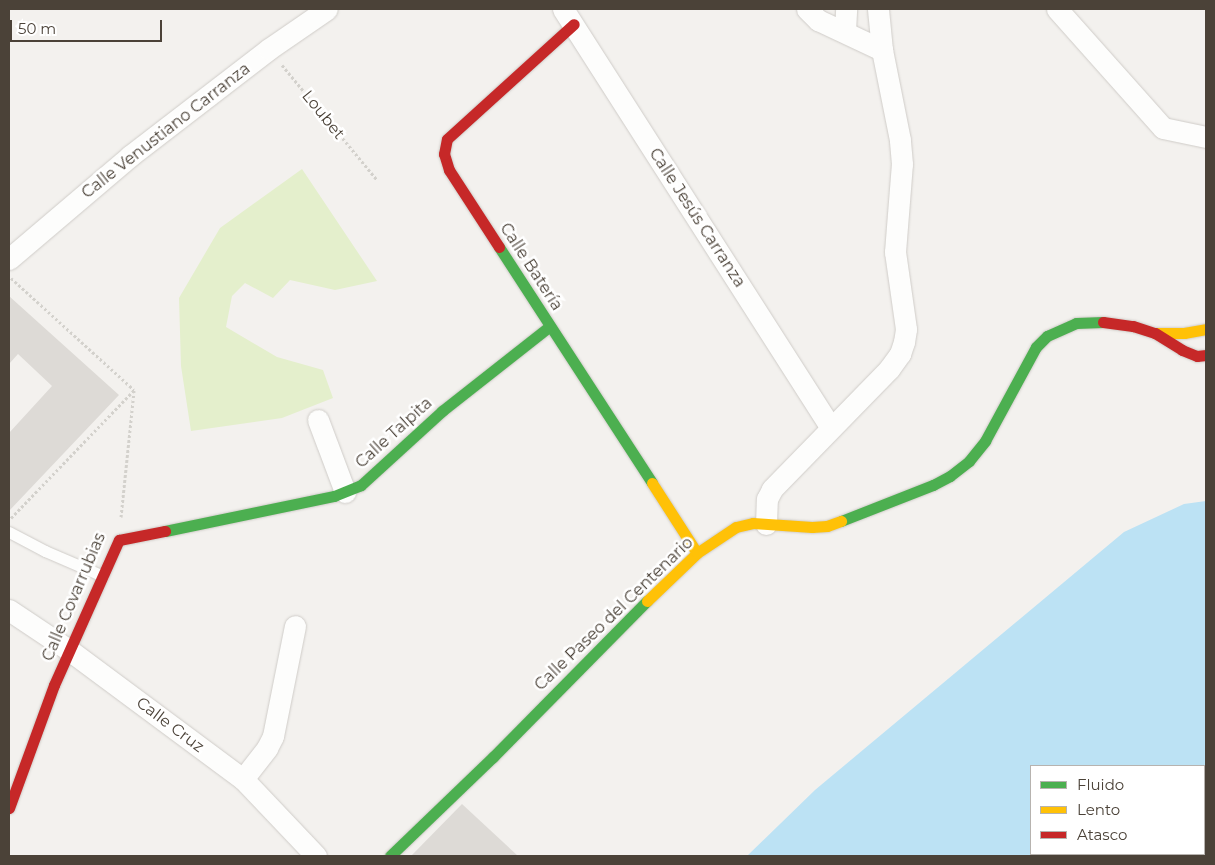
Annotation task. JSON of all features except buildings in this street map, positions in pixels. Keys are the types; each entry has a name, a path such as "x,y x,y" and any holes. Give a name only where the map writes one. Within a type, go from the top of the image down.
{"street":[{"name":"Calle Venustiano Carranza","path":"9,259 130,156 269,49 327,9"},
{"path":"807,9 818,20 882,50"},
{"path":"845,31 846,9"},
{"path":"766,524 768,499 772,489 889,369 900,354 904,342 906,329 895,252 902,164 900,140 882,50 878,9"},
{"path":"1057,9 1163,128 1206,137"},
{"name":"Calle Batería","path":"568,17 447,138 444,154 449,170 697,553"},
{"name":"Calle Jesús Carranza","path":"568,17 831,428"},
{"name":"Calle Paseo del Centenario","path":"390,856 493,757 697,553 736,527 753,523 812,527 827,526 933,485 950,476 969,461 985,441 1036,347 1047,336 1060,328 1076,323 1110,322 1133,326 1155,334 1182,350 1197,356 1206,355"},
{"name":"Calle Talpita","path":"119,540 345,492 372,477 442,411 550,326"},
{"name":"Calle Paseo del Centenario","path":"1155,334 1184,333 1206,329"},
{"path":"318,420 345,492"},
{"name":"Calle Covarrubias","path":"9,808 54,684 119,540"},
{"name":"Calle Cruz","path":"9,610 69,650 243,779 311,855"},
{"path":"243,779 267,748 273,736 295,626"}],"lane":[{"path":"9,532 45,552 103,576"}],"path":[{"name":"Loubet","path":"269,49 377,180"},
{"path":"9,276 134,390 9,520"},
{"name":"Calle Covarrubias","path":"119,540 134,390"}],"green space":[{"path":"302,169 377,281 335,290 290,280 273,298 245,283 232,296 226,327 277,357 323,370 333,398 282,418 191,431 181,366 179,298 220,228"}],"water":[{"path":"1206,501 1206,856 747,856 815,790 1124,532 1184,504"}],"traffic: fast":[{"path":"499,247 652,483"},
{"path":"841,521 933,485 950,476 969,461 985,441 1036,347 1047,336 1076,323 1103,322"},
{"path":"165,531 334,496 361,485 442,411 550,326"},
{"path":"390,856 493,757 647,601"}],"traffic: slow":[{"path":"1155,333 1184,333 1206,329"},
{"path":"652,483 697,553"},
{"path":"647,601 697,553 736,527 753,523 812,527 827,526 841,521"}],"traffic: jam":[{"path":"499,247 449,170 444,154 447,139 574,24"},
{"path":"1103,322 1133,326 1155,333 1182,350 1197,356 1206,355"},
{"path":"9,808 54,685 119,540 165,531"}]}
